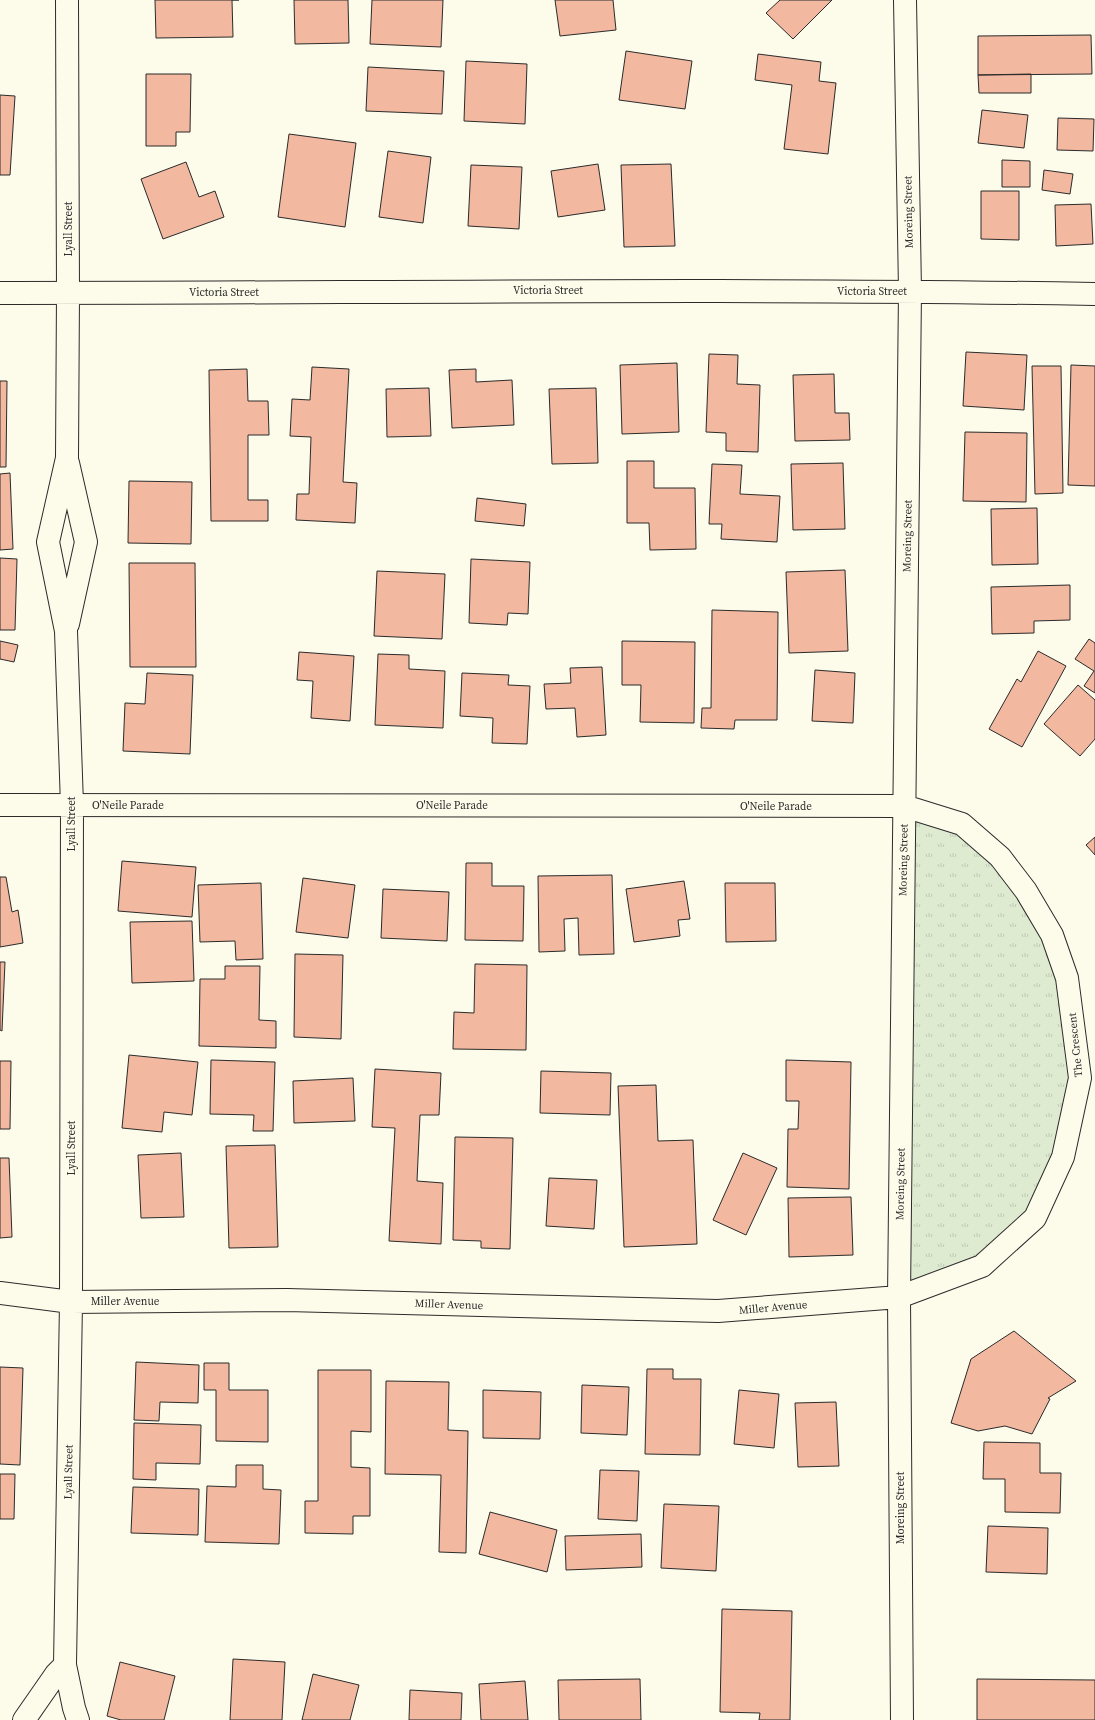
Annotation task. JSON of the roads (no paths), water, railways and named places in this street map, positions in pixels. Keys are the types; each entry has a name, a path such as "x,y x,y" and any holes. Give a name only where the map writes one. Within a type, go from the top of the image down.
{"street":[{"name":"Lyall Street","path":"67,0 67,458 48,542 66,631 72,805 71,1302 65,1665 78,1720"},
{"name":"Moreing Street","path":"902,1720 899,1297 910,291 905,0"},
{"name":"Victoria Street","path":"0,293 668,290 910,291 1095,294"},
{"name":"Lyall Street","path":"66,631 86,542 67,458"},
{"name":"O'Neile Parade","path":"0,805 904,806"},
{"name":"The Crescent","path":"899,1297 982,1266 1035,1218 1063,1156 1080,1078 1067,978 1052,935 1026,891 1000,857 962,824 904,806"},
{"name":"Miller Avenue","path":"0,1293 71,1302 287,1300 718,1311 899,1297"},
{"path":"24,1720 56,1674 65,1665"}]}
